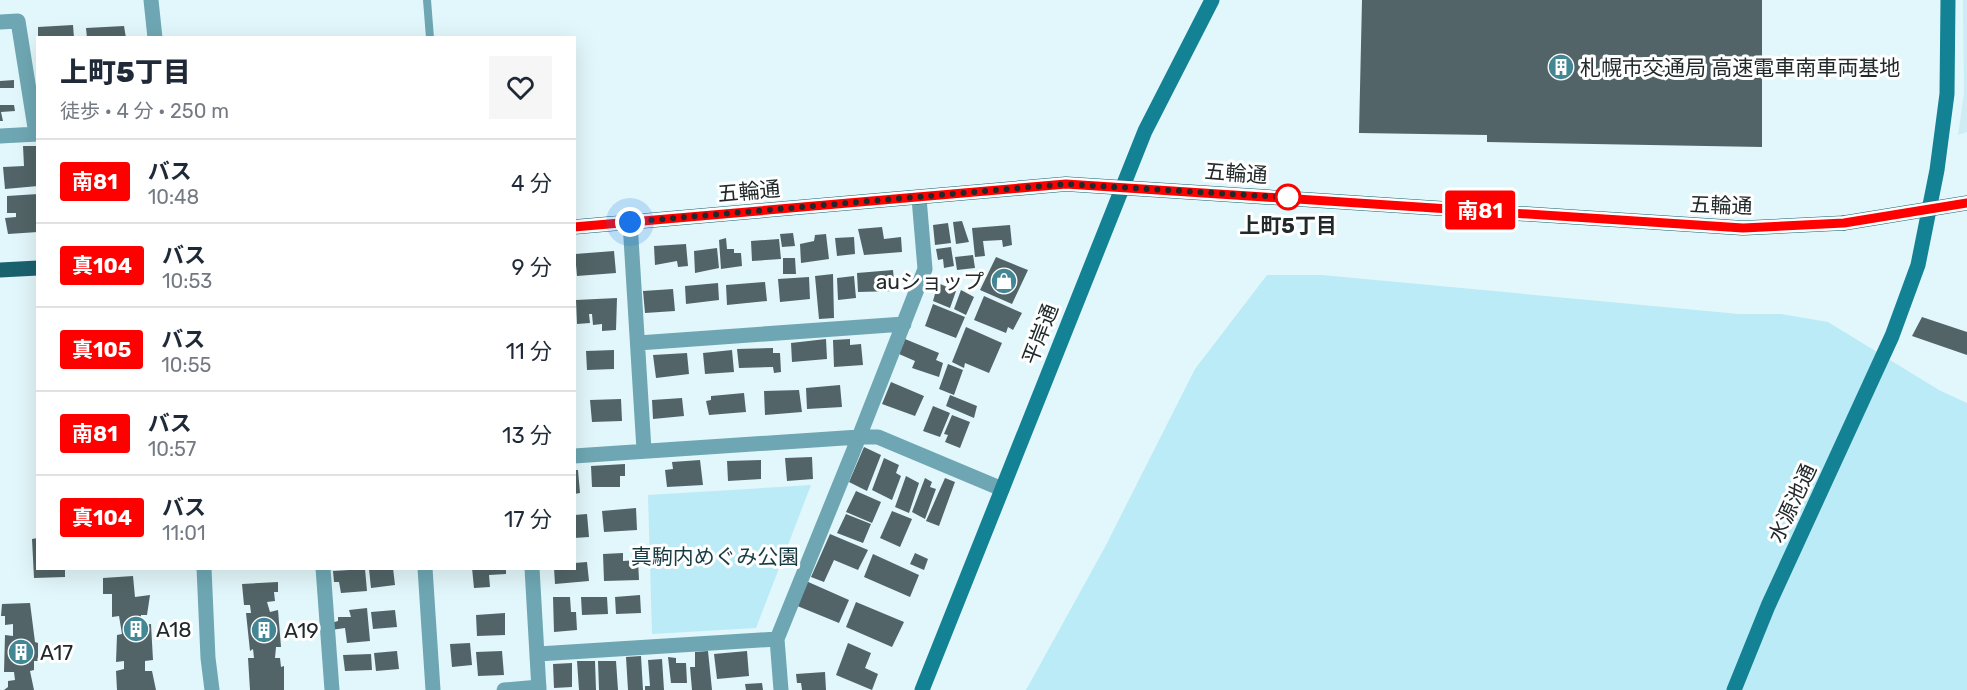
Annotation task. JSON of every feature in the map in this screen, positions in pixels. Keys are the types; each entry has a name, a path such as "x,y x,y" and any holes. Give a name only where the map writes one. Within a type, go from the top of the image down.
{"main road":[{"name":"五輪通","path":"576,227 1066,184 1743,228 1844,223 1967,203"},
{"path":"0,270 36,268"}],"street":[{"path":"151,0 155,36"},
{"name":"平岸通","path":"922,690 1145,131 1212,0"},
{"name":"水源池通","path":"1734,690 1768,606 1892,336 1918,265 1937,170 1947,94 1948,0"},
{"path":"0,22 18,21 36,128"},
{"path":"0,136 36,134"},
{"path":"781,690 777,639 925,270 920,198"},
{"path":"630,222 644,450"},
{"path":"638,343 904,324"},
{"path":"576,456 878,437 1002,489"},
{"path":"204,570 208,658 212,690"},
{"path":"323,570 332,690"},
{"path":"424,570 433,690"},
{"path":"504,690 539,689 532,570"},
{"path":"538,654 777,639"}],"lane":[{"path":"427,0 430,36"}],"shaded area":[{"path":"1963,0 1967,0 1967,132 1958,135 1964,93"}],"green space":[{"path":"1267,275 1322,275 1739,314 1781,314 1828,322 1939,390 1967,403 1967,690 1026,690 1105,547 1195,369"},
{"name":"真駒内めぐみ公園","path":"811,485 756,628 652,634 648,495"}],"building":[{"name":"札幌市交通局 高速電車南車両基地","path":"1362,0 1762,0 1762,147 1487,142 1487,135 1359,133"},
{"path":"73,25 74,36 38,36 38,27"},
{"path":"124,26 126,36 87,36 86,28"},
{"path":"14,80 14,88 0,88 0,81"},
{"path":"0,105 14,105 15,111 1,112 3,121 0,121"},
{"path":"23,146 36,146 36,186 5,189 3,167 24,166"},
{"path":"36,194 36,232 8,234 5,218 16,217 16,213 7,213 7,196"},
{"path":"962,221 969,242 956,244 953,222"},
{"path":"948,223 951,243 935,245 933,225"},
{"path":"1010,225 1012,245 1003,247 1002,240 983,241 985,256 975,257 972,228"},
{"path":"882,227 884,239 901,237 902,252 864,255 858,229"},
{"path":"793,233 795,246 782,247 780,234"},
{"path":"826,234 829,259 801,263 800,244 814,241 815,235"},
{"path":"854,237 855,254 837,256 835,238"},
{"path":"726,238 727,249 734,249 734,253 741,253 742,266 721,269 719,240"},
{"path":"779,239 781,259 752,261 751,241"},
{"path":"686,244 688,266 678,267 677,261 655,265 654,246"},
{"path":"951,247 954,266 944,268 943,259 938,260 936,249"},
{"path":"717,248 719,268 695,273 694,251"},
{"path":"614,251 616,273 577,276 576,254"},
{"path":"973,255 975,268 957,270 955,257"},
{"path":"996,257 1028,270 1012,304 980,290"},
{"path":"783,258 795,258 796,274 783,274"},
{"path":"893,270 895,291 858,292 857,273"},
{"path":"833,274 834,318 819,319 815,276"},
{"path":"854,276 856,298 838,300 837,278"},
{"path":"809,277 810,299 780,302 778,279"},
{"path":"765,282 767,301 727,305 726,285"},
{"path":"718,283 719,300 686,304 685,286"},
{"path":"938,283 956,291 950,308 933,301"},
{"path":"673,289 675,311 645,313 643,291"},
{"path":"961,290 974,297 966,315 954,309"},
{"path":"984,296 1022,313 1013,330 1008,327 1006,333 974,320"},
{"path":"617,298 616,330 602,331 602,324 593,325 592,314 589,314 590,323 577,324 576,300"},
{"path":"933,304 965,317 956,338 925,326"},
{"path":"1922,317 1967,332 1967,355 1912,336"},
{"path":"966,327 1002,343 989,373 965,363 964,368 952,362"},
{"path":"826,339 827,359 792,362 791,343"},
{"path":"850,339 850,345 861,344 863,365 834,367 833,340"},
{"path":"905,339 939,353 936,360 943,363 939,377 912,368 915,361 899,354"},
{"path":"773,348 773,353 780,353 781,372 774,373 773,367 739,368 737,349"},
{"path":"614,350 614,369 587,370 586,351"},
{"path":"732,350 734,372 705,374 703,353"},
{"path":"687,353 689,374 656,378 653,355"},
{"path":"948,364 963,370 954,395 939,389"},
{"path":"891,382 924,396 915,416 882,404"},
{"path":"840,385 842,407 807,409 806,388"},
{"path":"799,390 802,412 765,415 764,391"},
{"path":"744,393 746,412 709,415 706,401 711,400 711,396"},
{"path":"950,395 977,406 974,418 946,406"},
{"path":"682,398 684,416 653,419 652,400"},
{"path":"621,399 622,421 592,422 590,400"},
{"path":"933,406 950,413 940,437 923,431"},
{"path":"952,415 970,422 960,448 945,442 948,435 944,434"},
{"path":"864,447 881,455 867,491 849,482"},
{"path":"812,457 813,479 787,481 785,458"},
{"path":"884,458 899,465 896,473 901,476 892,500 872,490"},
{"path":"700,460 703,485 667,487 665,470 673,469 672,462"},
{"path":"761,460 761,479 728,481 727,461"},
{"path":"625,464 625,476 620,476 620,487 592,487 591,466"},
{"path":"576,470 578,470 580,493 576,494"},
{"path":"906,476 919,483 909,513 895,507"},
{"path":"925,478 932,482 930,487 936,489 925,519 912,512"},
{"path":"945,478 955,482 939,526 926,521"},
{"path":"856,491 881,502 872,523 846,512"},
{"path":"636,508 637,530 604,532 602,511"},
{"path":"892,511 912,519 900,547 880,538"},
{"path":"587,514 589,537 576,538 576,515"},
{"path":"846,514 871,524 863,543 837,533"},
{"path":"830,534 868,550 858,570 834,560 824,582 811,577"},
{"path":"36,538 36,570 65,570 65,577 34,578 32,539"},
{"path":"623,553 623,561 638,560 639,580 604,581 603,554"},
{"path":"915,553 928,559 924,570 910,564"},
{"path":"873,554 919,575 910,597 864,577"},
{"path":"587,562 589,581 555,584 554,570 576,570 576,563"},
{"path":"365,570 367,591 341,593 339,582 334,582 333,571"},
{"path":"369,570 393,570 395,585 371,588"},
{"path":"472,570 506,570 506,574 489,575 490,587 474,588"},
{"name":"A18","path":"133,576 135,597 150,595 147,615 141,615 141,625 151,624 153,660 145,661 145,671 152,671 156,690 117,690 116,671 124,669 124,661 116,662 117,635 122,634 119,616 112,617 112,594 103,594 103,578"},
{"path":"806,581 849,600 839,623 795,605"},
{"name":"A19","path":"278,582 278,592 274,592 275,601 267,602 270,612 278,610 281,647 276,647 275,658 280,658 281,667 284,666 284,690 250,690 248,658 254,658 253,649 250,651 246,613 251,613 250,605 244,605 242,584"},
{"path":"640,595 641,613 616,614 615,597"},
{"path":"553,597 570,597 571,612 576,612 577,630 554,632"},
{"path":"581,597 607,597 608,614 582,615"},
{"path":"856,602 904,622 892,647 846,627"},
{"name":"A17","path":"30,603 35,642 38,643 38,661 34,661 34,670 30,671 34,690 4,690 8,687 8,681 15,680 14,672 4,672 5,635 13,636 13,624 5,625 5,616 1,616 2,604"},
{"path":"367,608 370,641 347,643 345,628 331,630 331,623 338,621 338,617 351,617 349,610"},
{"path":"395,610 397,627 373,629 371,612"},
{"path":"505,613 505,635 477,636 476,615"},
{"path":"470,643 472,665 452,667 450,644"},
{"path":"848,643 871,653 865,668 878,674 872,690 836,675"},
{"path":"397,651 399,669 376,671 374,653"},
{"path":"502,651 504,675 478,676 476,652"},
{"path":"708,651 712,690 692,690 690,667 695,667 695,652"},
{"path":"747,651 749,676 717,679 714,654"},
{"path":"371,654 372,670 345,671 343,655"},
{"path":"641,656 643,690 628,690 626,657"},
{"path":"668,657 676,658 676,663 686,663 687,683 671,683"},
{"path":"662,659 664,690 645,690 645,686 650,686 648,660"},
{"path":"577,661 595,661 596,690 579,690"},
{"path":"598,661 616,661 618,690 599,690"},
{"path":"572,663 572,687 554,688 553,664"},
{"path":"825,672 826,690 802,690 801,683 797,683 796,674"},
{"path":"762,683 763,690 746,690 745,684"}],"bus line":[{"name":"南81","path":"576,227 1066,184 1743,228 1844,223 1967,203"}],"place":[{"name":"札幌市交通局 高速電車南車両基地","path":"1561,67"},
{"name":"上町5丁目","path":"1288,197"},
{"name":"auショップ","path":"1004,281"},
{"name":"A18","path":"136,629"},
{"name":"A19","path":"264,630"},
{"name":"A17","path":"21,652"}],"route":[{"path":"630,222 1066,184 1296,198 1288,197"}]}
